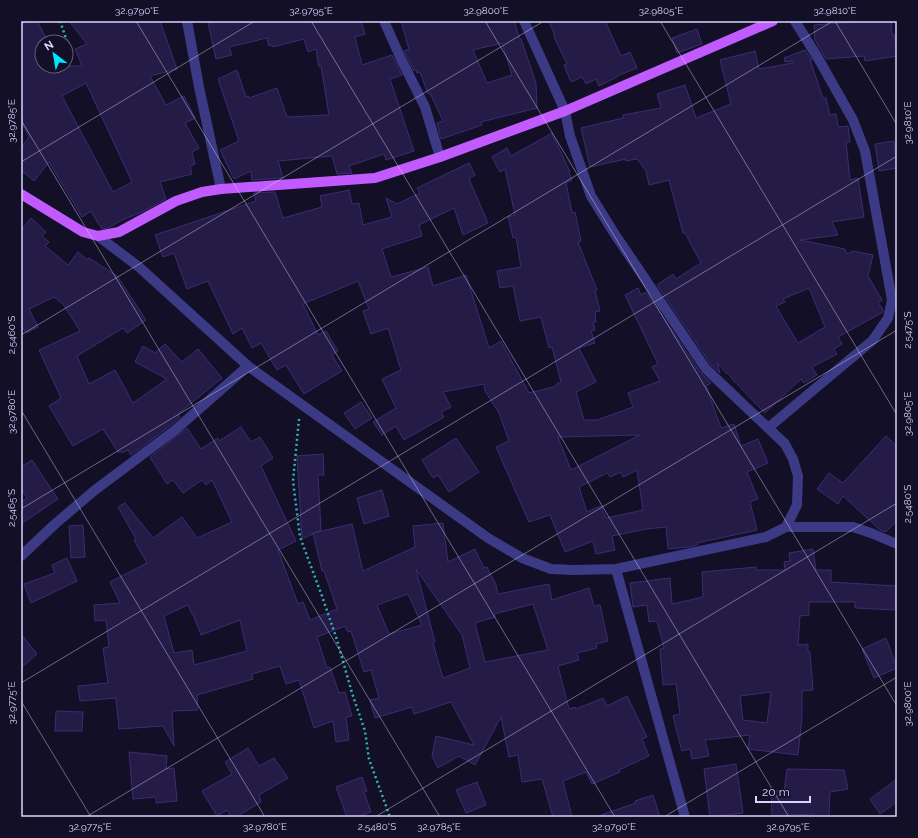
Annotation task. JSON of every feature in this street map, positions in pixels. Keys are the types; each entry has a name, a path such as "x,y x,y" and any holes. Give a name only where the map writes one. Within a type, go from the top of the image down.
{"main road":[{"path":"21,194 83,232 98,236 119,232 176,201 202,192 221,189 375,178 440,157 565,111 773,21"}],"street":[{"path":"187,21 199,87 221,189"},
{"path":"384,21 425,107 440,157"},
{"path":"524,21 565,111 572,143 591,196 614,233 706,369 785,444 793,459 798,476 797,505 786,526"},
{"path":"768,428 873,340 888,318 892,300 865,151 853,120 795,21"},
{"path":"98,236 139,267 248,366 488,538 522,558 551,570 616,569 766,537 786,526 853,527 897,544"},
{"path":"21,556 55,524 90,495 174,432 248,366"},
{"path":"616,569 685,817"}],"path":[{"path":"60,21 64,34"},
{"path":"301,404 293,481 300,537 337,640 352,693 365,731 369,760 390,817"}],"building":[{"path":"28,21 37,21 44,34 34,34 34,74 74,74 74,66 82,66 75,49 87,44 69,21 160,21 177,69 150,76 166,105 184,96 195,118 185,123 199,148 192,152 195,164 190,166 192,174 160,182 166,199 108,228 102,229 91,211 82,217 49,162 34,181 21,170 21,148 29,137 21,121 21,25","holes":["86,83 132,182 113,192 62,96"]},
{"path":"217,21 361,21 365,34 355,37 362,65 392,55 402,75 390,79 414,151 386,160 384,154 349,166 352,173 337,174 332,156 278,161 283,178 252,180 251,171 234,179 220,150 239,141 218,79 237,70 246,97 248,96 249,98 277,88 287,117 329,115 321,66 319,67 316,49 308,52 304,39 273,47 272,45 269,46 267,38 229,47 232,55 216,59 208,23"},
{"path":"401,21 514,21 536,83 537,108 481,122 482,125 441,139 437,123 443,121 430,93 428,94 420,72 417,73 416,70 414,71 404,51 409,49","holes":["502,43 512,75 487,83 473,50"]},
{"path":"549,21 605,21 621,56 630,52 637,68 617,76 599,86 596,79 586,84 582,77 571,82 564,65 567,64 554,37 555,36"},
{"path":"867,21 891,21 892,34 894,34 897,56 865,61 864,56 826,59 815,40 814,25"},
{"path":"697,29 702,44 677,53 672,38"},
{"path":"805,50 812,60 810,60 823,98 826,98 830,115 836,114 838,127 848,126 850,142 846,142 850,180 858,178 864,217 832,222 838,235 800,240 845,249 847,254 853,251 873,255 868,276 882,300 878,302 883,312 838,337 842,344 834,349 837,354 812,367 817,375 804,383 801,379 765,413 717,363 720,373 711,365 657,285 673,274 676,279 701,263 685,233 683,233 669,180 649,185 646,171 637,159 626,161 626,159 590,167 581,128 623,118 623,115 661,108 657,94 685,85 696,118 731,104 720,60 755,51 759,69 793,63 792,61 785,62 784,58","holes":["809,288 825,327 798,343 776,306 785,302 783,299"]},
{"path":"552,133 570,172 572,180 566,183 572,213 575,212 581,241 578,242 597,290 595,291 600,311 595,312 596,322 593,322 595,330 591,331 595,343 579,348 596,382 576,392 584,420 597,420 633,407 628,393 660,381 652,367 658,364 625,295 638,288 641,295 646,292 701,373 711,383 706,386 721,428 734,424 741,446 758,439 768,463 747,472 758,499 750,502 757,530 697,543 697,545 689,547 668,549 666,527 646,529 612,536 615,550 596,554 593,541 565,552 550,515 529,522 496,447 509,441 499,413 485,391 484,384 443,392 451,407 441,412 444,417 404,440 396,426 382,435 373,422 396,408 382,379 401,370 388,328 371,334 363,311 369,309 358,281 303,304 318,335 326,331 338,351 332,355 342,371 304,394 286,365 277,370 261,343 252,348 242,328 233,334 208,281 187,289 174,253 163,257 155,235 256,201 254,193 275,192 283,218 322,207 320,196 349,190 352,204 359,203 363,225 392,217 386,198 397,204 420,193 417,188 469,163 475,175 469,179 488,223 463,235 454,208 419,225 422,236 382,249 391,277 428,267 433,286 466,275 489,348 501,341 529,393 557,386 556,384 561,382 552,347 549,348 541,317 520,321 513,286 500,288 497,271 521,267 516,237 513,238 508,217 515,215 505,169 500,172 492,157 507,148 511,156","holes":["640,435 571,470 558,437","637,470 643,510 606,518 601,506 587,512 579,487 607,473 610,477 621,472 623,477"]},
{"path":"894,141 897,168 879,171 875,144"},
{"path":"31,218 46,232 42,236 49,242 45,246 68,265 78,252 88,260 89,258 117,276 146,320 127,333 123,328 77,356 89,384 115,370 133,403 167,379 135,362 143,346 155,353 165,344 182,362 198,349 222,378 178,414 180,417 170,426 131,455 128,450 118,452 103,429 73,446 49,406 61,398 39,350 80,331 63,304 54,297 29,309 38,327 26,333 21,324 21,230"},
{"path":"361,402 372,418 355,429 344,413"},
{"path":"241,427 251,442 260,437 273,458 261,466 296,541 278,550 298,604 303,602 310,620 337,609 324,571 322,571 313,533 352,524 363,571 415,547 413,526 443,523 448,562 475,549 484,568 487,567 496,585 498,594 549,584 552,600 589,588 594,606 600,605 608,641 596,644 597,648 577,653 579,660 558,666 569,709 575,707 576,709 603,698 607,706 627,696 647,737 642,739 649,756 619,770 620,772 592,784 586,772 563,781 572,817 553,817 542,779 522,782 518,755 509,757 501,717 475,765 459,756 438,768 432,756 436,736 474,745 451,702 414,714 412,707 375,718 370,700 379,698 371,670 364,672 351,631 348,632 345,626 317,637 327,668 330,667 339,693 345,692 352,716 346,717 349,740 336,742 333,721 314,728 299,680 286,684 280,666 252,674 253,679 197,695 198,710 172,711 174,746 163,726 119,729 116,698 80,701 78,686 108,683 103,648 109,647 106,620 95,621 94,605 120,603 110,582 147,563 134,540 136,539 118,507 125,503 153,538 182,517 197,538 232,522 212,480 206,485 202,480 183,493 173,480 167,484 150,457 187,428 201,449 218,438 219,441","holes":["416,569 462,635 470,668 443,678 433,643 435,642","408,594 422,625 389,634 377,605","533,604 548,650 485,662 475,623 495,617 494,614","188,605 201,635 240,620 247,651 194,665 192,650 174,653 164,616"]},
{"path":"886,436 897,446 897,520 886,532 880,530 843,496 838,504 817,489 829,473 843,483"},
{"path":"456,438 479,472 449,492 438,475 433,478 422,460"},
{"path":"323,454 324,475 318,475 321,530 302,539 297,456"},
{"path":"32,460 58,499 21,524 21,502 27,498 21,489 21,467"},
{"path":"382,490 389,516 364,524 357,498"},
{"path":"83,525 85,557 71,558 69,526"},
{"path":"813,549 816,570 831,570 831,582 896,586 895,610 855,608 855,602 809,602 809,615 800,616 798,645 808,644 813,690 802,691 802,716 798,755 748,749 750,735 705,740 709,756 692,759 690,749 682,751 673,716 680,714 676,684 663,685 660,649 664,648 657,621 649,622 647,605 633,607 630,583 670,578 672,604 703,597 702,572 756,567 756,570 785,570 784,562 790,561 789,553","holes":["771,692 767,723 743,720 740,696"]},
{"path":"67,558 77,581 31,603 24,584 55,573 52,565"},
{"path":"21,634 37,654 21,668"},
{"path":"886,638 897,668 874,678 862,649"},
{"path":"56,711 83,712 82,731 55,731"},
{"path":"248,748 259,766 274,758 288,778 259,795 261,802 236,817 231,817 227,810 217,816 202,791 232,774 225,762"},
{"path":"129,752 167,756 166,769 174,768 177,801 156,803 156,797 133,799"},
{"path":"736,764 743,813 710,817 704,769"},
{"path":"787,769 844,770 848,789 830,792 829,817 812,817 813,814 772,816 771,791 784,791"},
{"path":"362,777 367,791 364,792 371,812 356,817 347,817 336,787"},
{"path":"897,779 897,802 880,814 870,799"},
{"path":"477,782 486,805 466,813 456,790"},
{"path":"653,795 660,817 601,817 601,815 636,803 635,801"}]}
